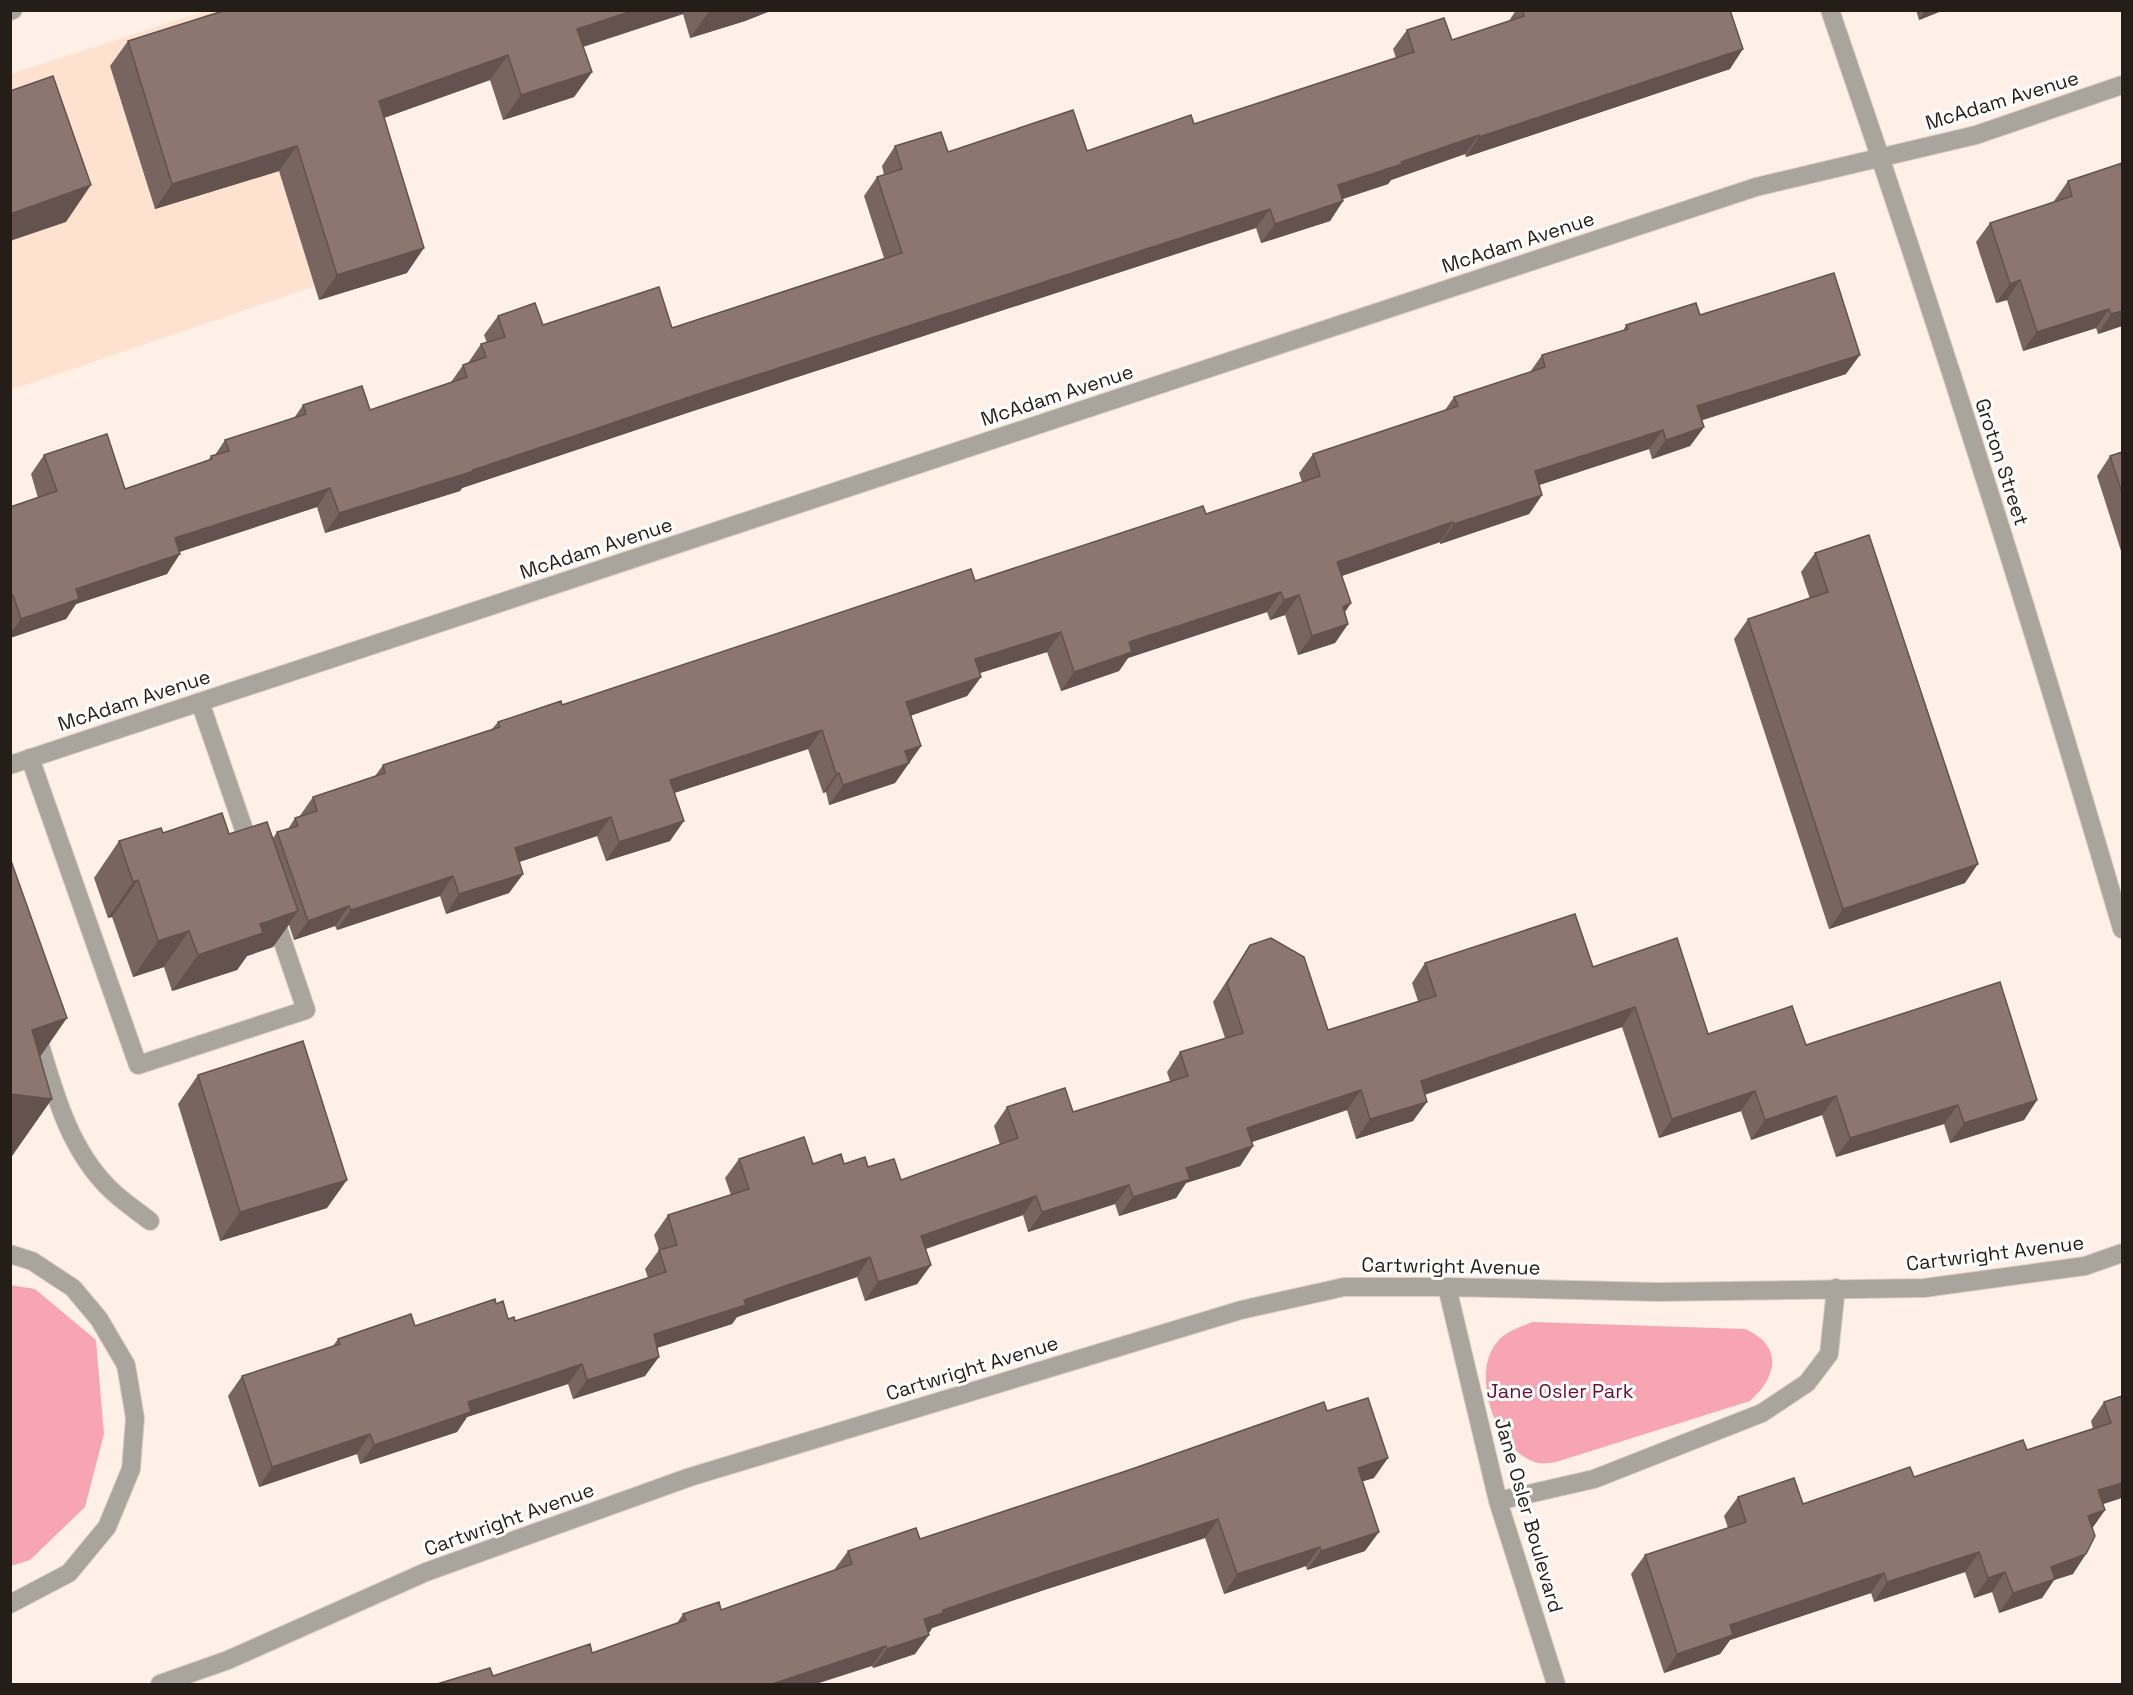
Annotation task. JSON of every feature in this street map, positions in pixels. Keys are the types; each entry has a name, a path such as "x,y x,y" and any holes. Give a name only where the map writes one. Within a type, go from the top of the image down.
{"street":[{"name":"Groton Street","path":"1830,10 1881,158 2064,730 2122,929"},
{"name":"McAdam Avenue","path":"10,765 1756,187 1976,135 2122,85"},
{"path":"200,702 257,867"},
{"path":"30,758 138,1065 306,1010 268,900"},
{"path":"32,1019 60,1107 77,1147 107,1187 150,1221"},
{"name":"Cartwright Avenue","path":"160,1684 228,1660 426,1572 690,1477 1241,1310 1344,1287 1658,1292 1924,1288 2085,1266 2122,1252"},
{"path":"10,1254 32,1261 73,1288 99,1319 126,1365 135,1418 131,1469 107,1527 69,1573 10,1604"},
{"name":"Jane Osler Boulevard","path":"1447,1287 1498,1501 1556,1684"},
{"path":"1498,1501 1594,1479 1762,1413 1807,1383 1828,1354 1836,1288"}],"shaded area":[{"path":"206,11 316,11 397,258 11,390 10,74"}],"green space":[{"path":"10,1285 35,1289 96,1340 104,1434 85,1507 30,1560 11,1566"},
{"name":"Jane Osler Park","path":"1532,1322 1745,1329 1758,1336 1766,1344 1771,1353 1771,1372 1759,1392 1750,1401 1556,1462 1538,1463 1523,1456 1510,1444 1499,1428 1491,1409 1486,1371 1490,1354 1499,1340"}],"building":[{"path":"226,10 635,10 577,29 592,72 521,95 508,55 379,101 424,248 337,275 297,146 172,184 128,41"},
{"path":"1522,10 1730,10 1743,49 1479,137 1479,135 1338,185 1343,201 1275,224 1270,209 707,391 474,471 339,513 330,488 175,538 180,554 76,589 79,599 21,619 13,595 10,596 10,507 57,491 44,455 107,434 125,489 229,451 225,440 306,414 303,405 362,386 370,410 467,377 463,365 486,357 481,344 505,337 498,316 535,303 543,325 659,287 672,328 902,253 877,177 902,169 895,146 941,132 948,152 1073,110 1087,151 1191,115 1194,124 1414,52 1407,30 1444,18 1452,40 1524,16"},
{"path":"53,76 91,185 10,214 10,91"},
{"path":"2122,163 2122,311 2111,314 2109,309 2037,332 2020,280 2010,284 1990,223 2072,196 2068,181"},
{"path":"1834,273 1860,355 1697,406 1704,427 1666,440 1663,430 1535,471 1542,495 1454,524 1453,522 1337,562 1351,603 1343,607 1348,624 1312,636 1299,595 1284,600 1281,592 1129,642 1132,652 1074,672 1061,632 975,659 981,677 906,702 921,746 905,751 909,763 843,785 839,773 836,774 822,730 670,780 684,821 619,842 611,817 515,848 523,874 459,894 453,876 351,910 349,906 308,921 277,832 298,826 295,818 317,811 313,797 385,773 383,765 500,727 498,722 561,701 562,705 971,569 975,581 1203,506 1206,514 1320,476 1313,454 1458,406 1454,397 1545,367 1542,355 1628,329 1626,325 1696,303 1700,315"},
{"path":"2122,452 2122,493 2110,456"},
{"path":"1869,535 1978,864 1843,909 1748,619 1828,592 1815,553"},
{"path":"222,813 229,834 267,822 298,911 260,924 263,933 198,955 189,931 158,941 138,880 133,882 119,841 161,828 163,833"},
{"path":"10,858 67,1018 32,1030 52,1099 10,1094"},
{"path":"1575,914 1593,967 1677,938 1708,1034 1792,1006 1806,1045 2000,982 2037,1100 1964,1123 1958,1105 1850,1138 1836,1096 1765,1120 1755,1091 1672,1119 1635,1007 1421,1081 1427,1102 1370,1119 1361,1090 1247,1128 1253,1146 1186,1168 1190,1179 1133,1197 1129,1185 1042,1212 1036,1196 921,1236 931,1265 878,1282 870,1257 744,1300 746,1305 654,1334 659,1357 587,1380 582,1364 468,1402 471,1412 374,1445 370,1434 272,1467 242,1376 340,1344 338,1339 411,1314 415,1326 495,1299 496,1304 503,1301 508,1319 514,1317 515,1321 666,1272 659,1250 677,1245 668,1215 749,1189 739,1159 804,1137 813,1164 841,1154 844,1164 865,1157 868,1167 894,1159 901,1180 1018,1138 1007,1107 1065,1088 1073,1112 1188,1076 1180,1052 1243,1033 1227,983 1250,945 1271,938 1304,957 1328,1030 1436,996 1425,963"},
{"path":"303,1041 347,1180 240,1212 198,1075"},
{"path":"2122,1396 2122,1483 2098,1490 2105,1510 2088,1516 2095,1536 2086,1554 2051,1567 2055,1579 2013,1593 2005,1572 1988,1578 1979,1552 1887,1582 1884,1573 1730,1625 1733,1635 1677,1654 1645,1555 1746,1522 1738,1497 1794,1478 1803,1504 1910,1467 1914,1477 2023,1440 2027,1450 2111,1423 2104,1402"},
{"path":"1368,1398 1388,1458 1358,1468 1379,1532 1321,1551 1320,1547 1237,1574 1218,1519 943,1610 943,1613 924,1619 929,1635 887,1649 886,1646 772,1684 437,1684 490,1668 493,1676 590,1644 592,1653 686,1620 683,1614 719,1602 721,1610 852,1564 848,1551 916,1528 920,1539 1324,1402 1327,1411"}]}
